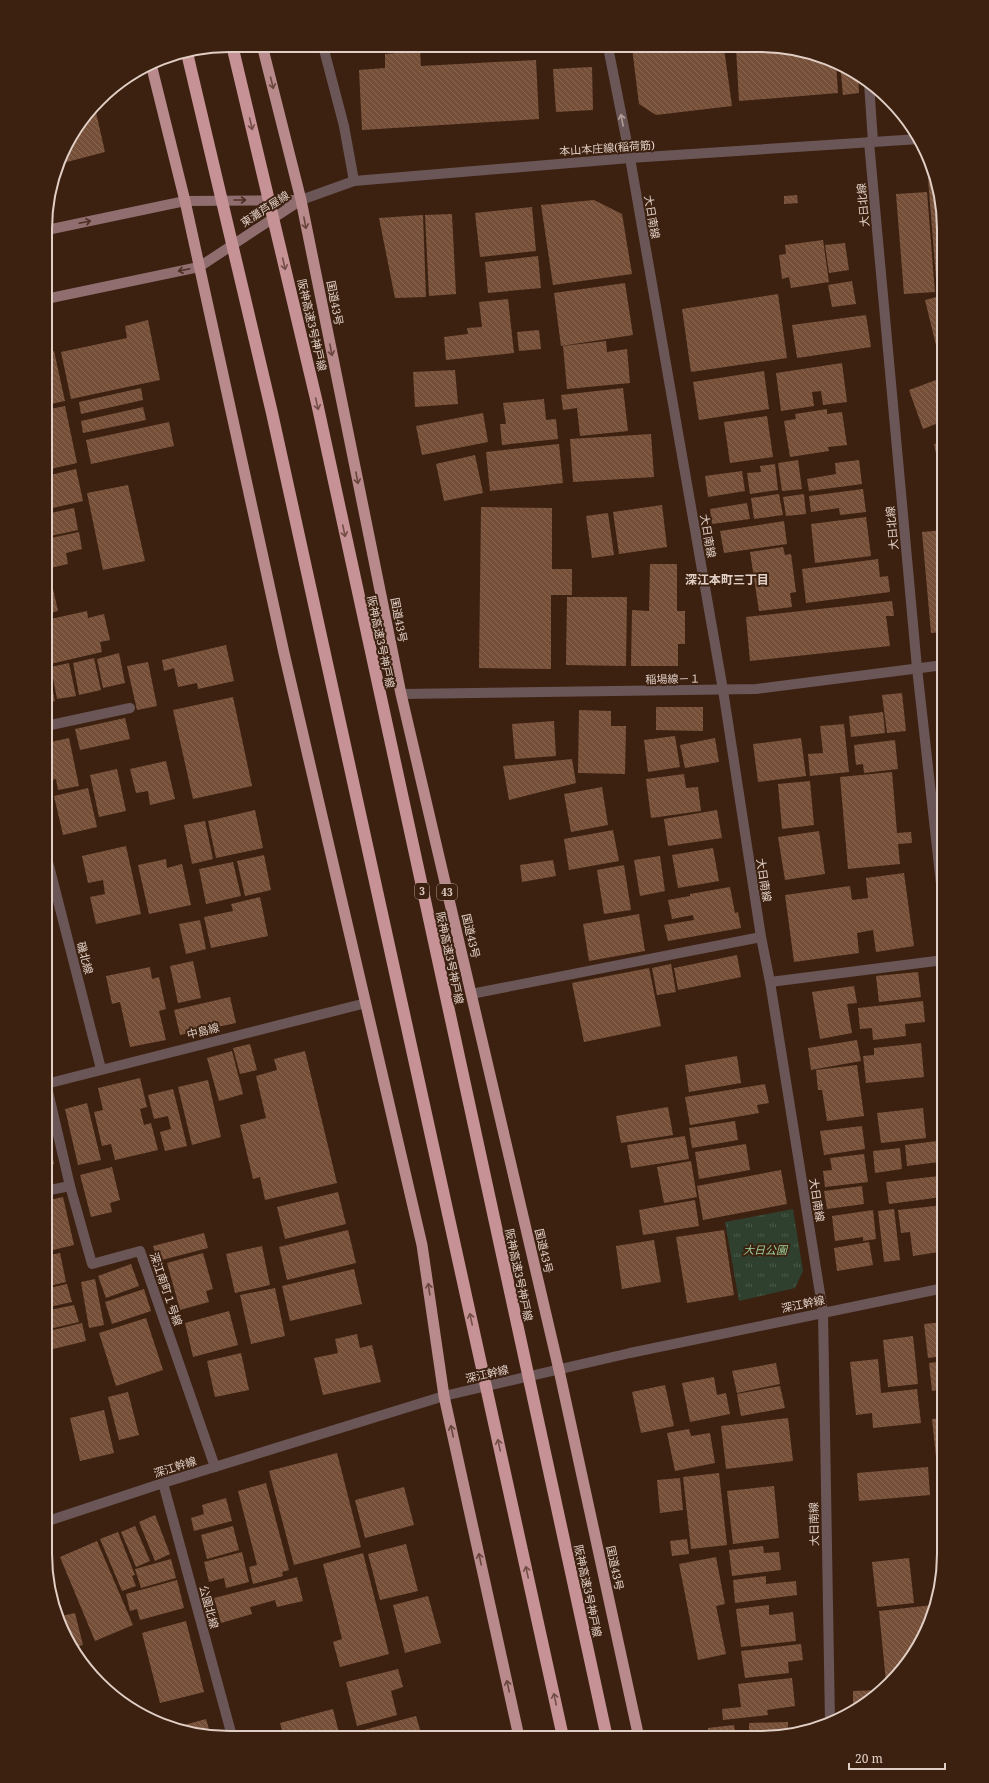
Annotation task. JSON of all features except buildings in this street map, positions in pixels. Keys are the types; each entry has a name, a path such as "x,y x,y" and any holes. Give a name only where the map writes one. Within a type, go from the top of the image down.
{"highway":[{"name":"阪神高速3号神戸線","path":"234,52 316,403 605,1731"},
{"name":"国道43号","path":"264,52 301,200 401,694 558,1370 637,1731"},
{"path":"188,57 272,413 563,1731"},
{"path":"152,69 185,201 284,653 422,1245 444,1396 518,1731"}],"main road":[{"name":"東灘芦屋線","path":"52,229 185,201 301,200"},
{"name":"東灘芦屋線","path":"52,298 199,266 301,200"}],"street":[{"path":"325,52 344,126 354,181"},
{"name":"大日南線","path":"609,52 630,158 723,690 761,937 770,982 823,1312 830,1717"},
{"name":"大日北線","path":"869,90 871,142 916,668 937,850"},
{"name":"本山本庄線(稲荷筋)","path":"301,200 354,181 630,158 913,139"},
{"name":"稲場線－１","path":"401,694 756,689 937,666"},
{"path":"52,725 130,708"},
{"name":"磯北線","path":"52,877 101,1069"},
{"path":"471,994 761,937"},
{"path":"770,982 937,961"},
{"name":"中島線","path":"52,1081 366,1003"},
{"name":"深江南町１号線","path":"52,1109 70,1186 92,1264 140,1252 215,1467"},
{"path":"52,1190 70,1186"},
{"name":"深江幹線","path":"52,1520 163,1483 444,1396 630,1353 937,1289"},
{"name":"公園北線","path":"163,1483 231,1731"}],"green space":[{"name":"大日公園","path":"793,1209 803,1271 795,1288 739,1301 725,1222"}],"district":[{"name":"深江本町三丁目","path":"727,580"}]}
